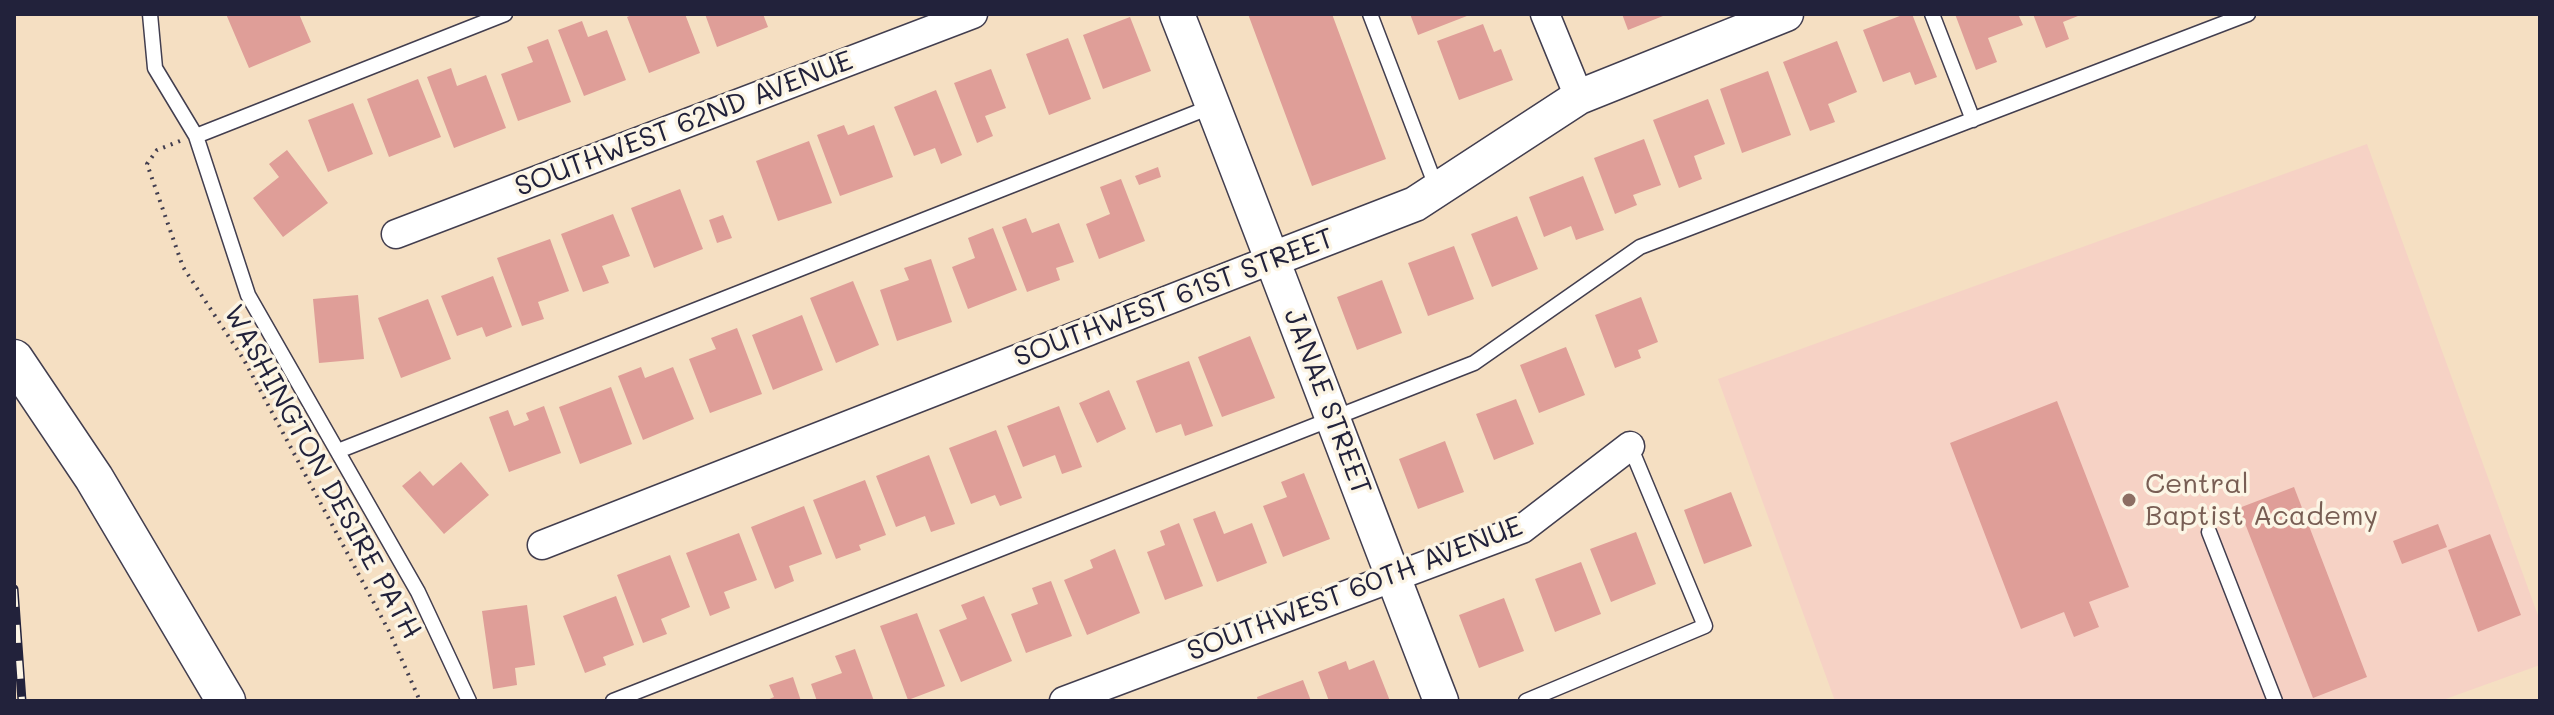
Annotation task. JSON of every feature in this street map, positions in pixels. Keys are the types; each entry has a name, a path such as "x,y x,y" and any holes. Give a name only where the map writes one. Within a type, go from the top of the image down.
{"main road":[{"path":"14,359 94,478 226,701"}],"street":[{"name":"SOUTHWEST 62ND AVENUE","path":"396,234 973,14"},
{"name":"JANAE STREET","path":"1177,14 1441,701"},
{"path":"1545,14 1579,97"},
{"name":"SOUTHWEST 61ST STREET","path":"542,545 1415,204 1579,97 1733,30 1786,14"},
{"name":"SOUTHWEST 60TH AVENUE","path":"1064,701 1522,529 1630,446"}],"lane":[{"path":"150,14 155,68 196,136 248,295 418,592 469,701"},
{"path":"196,136 505,14"},
{"path":"1370,14 1437,189"},
{"path":"1932,14 1973,120"},
{"path":"613,701 1474,363 1640,247 2248,14"},
{"path":"338,451 1213,106"},
{"path":"1526,701 1705,626 1630,446"},
{"path":"2209,532 2275,701"}],"path":[{"name":"WASHINGTON DESIRE PATH","path":"196,136 157,150 147,164 183,267 244,360 390,633 420,701"}],"shaded area":[{"name":"Central Baptist Academy","path":"2367,144 2540,621 2540,665 2440,701 1835,701 1718,379"}],"building":[{"path":"226,14 299,14 311,42 249,68"},
{"path":"634,14 685,14 700,53 649,73 627,17"},
{"path":"705,14 763,14 768,27 717,47"},
{"path":"1248,14 1332,14 1386,159 1312,186"},
{"path":"1410,14 1472,14 1418,35"},
{"path":"1622,14 1668,14 1628,30"},
{"path":"1912,14 1937,77 1915,85 1910,72 1883,82 1863,30"},
{"path":"1955,14 2018,14 2023,25 1988,38 1997,62 1976,70"},
{"path":"2033,14 2083,14 2063,22 2069,39 2046,48"},
{"path":"1130,17 1151,71 1103,89 1083,35"},
{"path":"582,21 588,37 607,30 626,80 584,96 558,30"},
{"path":"1483,24 1494,52 1501,49 1513,80 1459,100 1437,41"},
{"path":"1068,38 1091,99 1049,115 1026,54"},
{"path":"548,39 571,102 518,121 501,74 533,62 527,47"},
{"path":"1837,41 1857,92 1828,104 1835,122 1810,131 1783,62"},
{"path":"451,68 457,86 486,75 506,128 454,148 427,77"},
{"path":"991,69 1006,108 985,116 993,136 977,143 954,83"},
{"path":"1768,71 1791,135 1742,153 1720,89"},
{"path":"418,79 441,137 389,157 367,99"},
{"path":"936,90 962,155 941,164 935,148 914,156 894,107"},
{"path":"1708,99 1725,144 1694,156 1702,179 1679,188 1653,120"},
{"path":"353,103 373,154 328,172 308,120"},
{"path":"844,125 848,135 874,125 893,177 840,196 817,135"},
{"path":"1644,139 1661,185 1633,195 1637,205 1615,214 1594,158"},
{"path":"809,141 832,203 778,221 756,161"},
{"path":"287,150 328,203 283,237 253,198 279,177 269,164"},
{"path":"1158,167 1161,177 1139,185 1135,176"},
{"path":"1583,176 1604,230 1576,240 1571,226 1544,237 1529,197"},
{"path":"1121,179 1145,241 1099,259 1086,224 1110,214 1100,187"},
{"path":"680,189 703,249 654,268 631,208"},
{"path":"613,214 630,256 602,266 609,283 583,292 561,234"},
{"path":"723,215 732,238 717,243 709,220"},
{"path":"1517,216 1538,269 1492,287 1471,234"},
{"path":"1026,218 1032,233 1059,223 1074,262 1056,268 1060,280 1027,292 1002,227"},
{"path":"993,228 1017,290 968,309 952,267 975,258 968,238"},
{"path":"550,239 569,291 538,302 544,319 522,326 497,258"},
{"path":"1454,246 1474,299 1428,316 1408,263"},
{"path":"931,259 952,322 897,341 880,290 909,280 904,268"},
{"path":"493,276 512,327 486,337 482,327 457,336 441,296"},
{"path":"1382,280 1402,333 1357,350 1337,297"},
{"path":"853,281 879,345 836,363 810,298"},
{"path":"358,295 364,359 319,363 313,299"},
{"path":"1641,297 1658,342 1638,350 1641,358 1615,368 1595,315"},
{"path":"428,299 451,359 401,378 378,318"},
{"path":"802,315 823,370 773,390 752,335"},
{"path":"737,328 762,394 710,413 689,359 716,349 711,338"},
{"path":"1250,336 1275,398 1222,417 1198,357"},
{"path":"1566,347 1585,395 1539,413 1520,365"},
{"path":"1189,361 1213,426 1185,436 1181,424 1156,433 1136,381"},
{"path":"641,367 645,378 673,367 694,419 643,440 618,376"},
{"path":"611,387 632,444 580,464 559,407"},
{"path":"1109,390 1126,429 1097,443 1079,403"},
{"path":"1516,399 1534,444 1494,460 1476,414"},
{"path":"2057,401 2129,587 2089,602 2099,627 2074,637 2064,612 2021,629 1950,443"},
{"path":"544,406 561,453 509,472 489,417 508,410 514,426 529,420 526,413"},
{"path":"1059,406 1082,467 1062,474 1055,455 1023,467 1007,426"},
{"path":"996,430 1022,498 1000,506 995,495 971,504 949,448"},
{"path":"1445,441 1464,492 1418,509 1399,459"},
{"path":"929,455 955,524 931,532 925,516 896,527 876,476"},
{"path":"461,462 489,495 444,534 402,486 420,471 433,486"},
{"path":"1304,473 1330,539 1283,557 1263,506 1287,497 1281,482"},
{"path":"865,480 886,535 859,545 861,550 836,559 813,500"},
{"path":"2294,487 2367,677 2313,698 2239,508"},
{"path":"1731,492 1752,546 1704,564 1684,510"},
{"path":"804,506 822,554 789,566 794,581 775,589 751,527"},
{"path":"1215,511 1224,534 1252,523 1267,563 1217,582 1193,519"},
{"path":"1179,523 1203,586 1165,600 1147,552 1165,545 1160,531"},
{"path":"2438,524 2447,547 2402,564 2393,541"},
{"path":"1636,532 1656,584 1611,602 1590,549"},
{"path":"739,533 757,580 724,592 730,608 710,616 686,553"},
{"path":"2490,534 2521,615 2478,632 2448,550"},
{"path":"1115,549 1140,613 1087,635 1064,580 1093,568 1090,560"},
{"path":"670,555 690,607 661,619 667,634 643,643 617,575"},
{"path":"1581,562 1601,614 1555,632 1535,579"},
{"path":"1051,581 1072,636 1026,653 1011,614 1038,604 1032,588"},
{"path":"616,596 634,645 603,657 606,665 585,673 563,616"},
{"path":"984,596 1012,661 961,682 939,630 967,619 961,605"},
{"path":"1504,598 1524,651 1479,668 1459,615"},
{"path":"527,605 535,665 515,668 517,685 493,689 482,611"},
{"path":"917,613 945,686 908,700 880,626"},
{"path":"855,649 874,701 817,701 811,684 842,673 835,656"},
{"path":"1374,660 1390,701 1329,701 1318,672 1346,661 1349,670"},
{"path":"793,677 801,701 765,701 774,697 769,685"},
{"path":"1303,680 1311,701 1258,701 1257,697"}],"railway":[{"path":"14,589 22,701"}],"place":[{"name":"Central Baptist Academy","path":"2129,500"}]}
